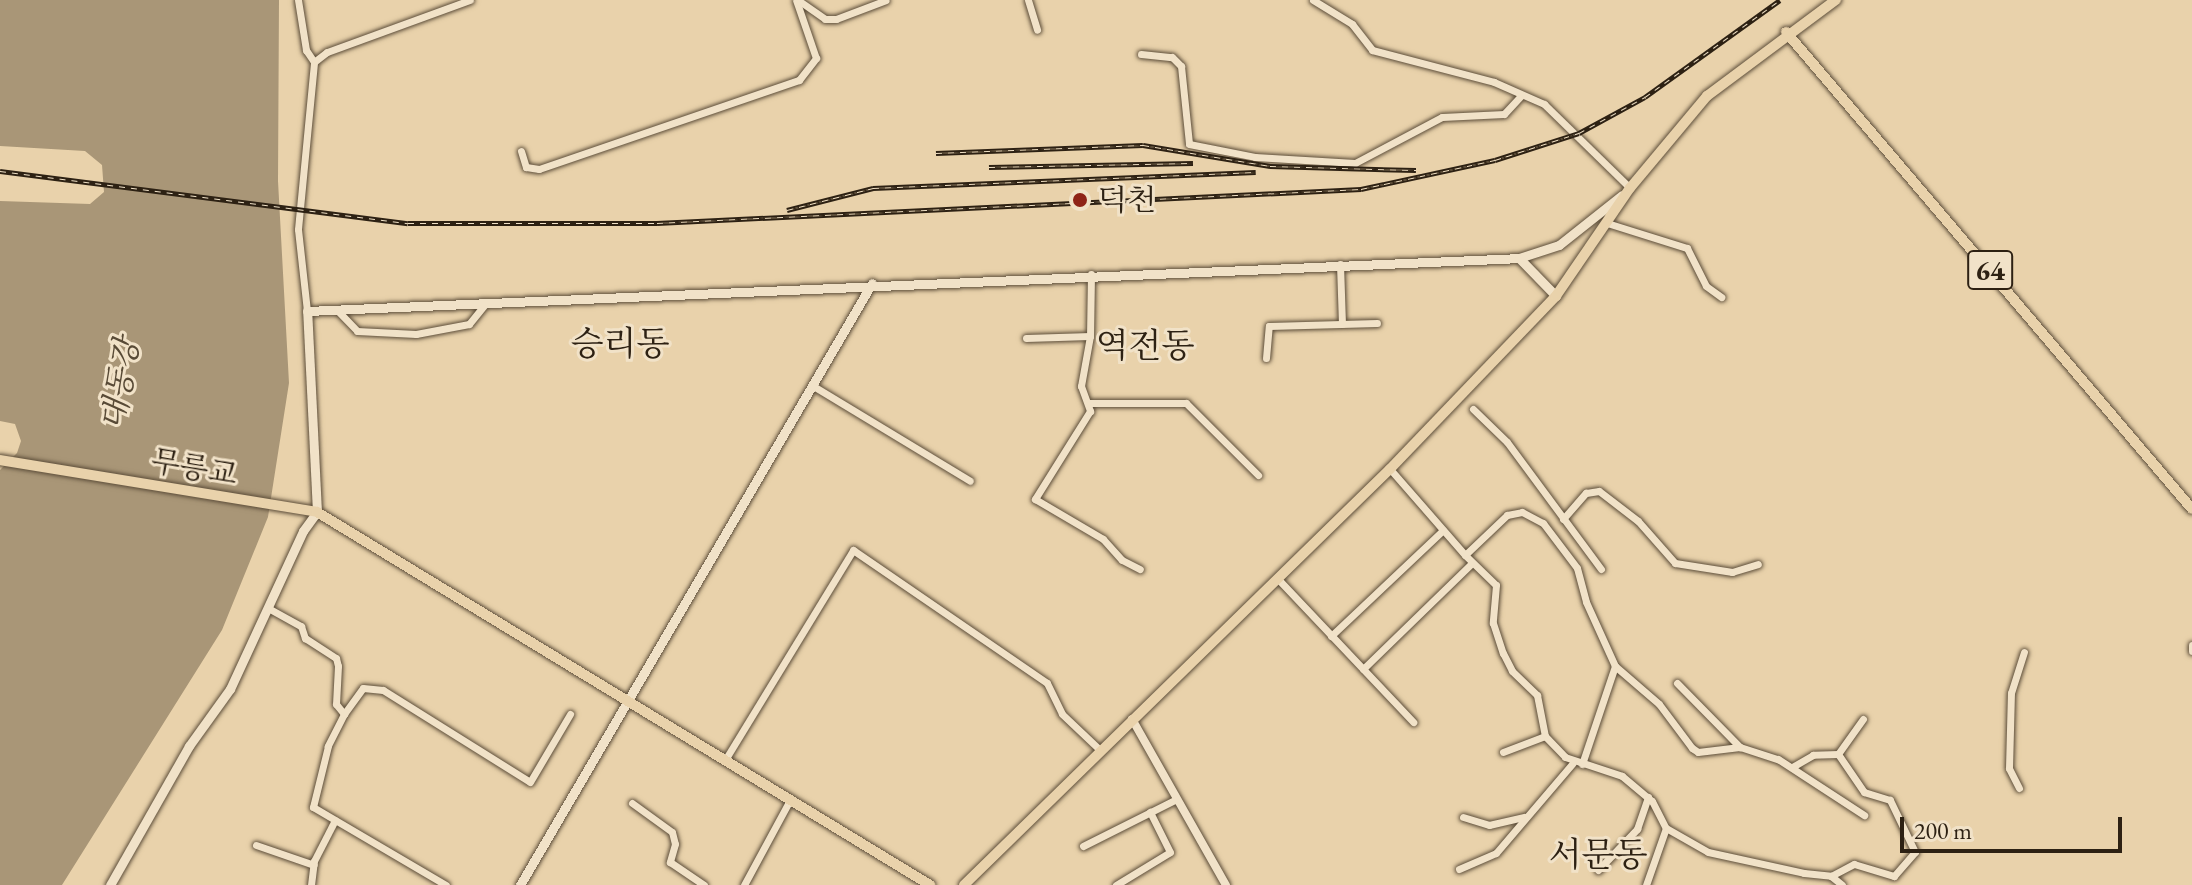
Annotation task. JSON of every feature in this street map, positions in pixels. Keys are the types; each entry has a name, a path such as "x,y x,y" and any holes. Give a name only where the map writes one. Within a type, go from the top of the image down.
{"main road":[{"path":"964,885 1390,469 1556,296 1630,188 1707,96 1786,32 1836,0"},
{"name":"64","path":"1786,32 2192,509"},
{"path":"110,885 189,746 230,689 317,512 307,311 872,283 1519,258 1559,245 1630,188"},
{"path":"1519,258 1556,296"},
{"path":"520,885 815,387 872,283"},
{"name":"무릉교","path":"0,460 317,512"},
{"path":"317,512 930,885"}],"street":[{"path":"298,0 303,39 314,62 298,229 307,311"},
{"path":"314,62 327,52 470,0"},
{"path":"797,0 825,19 836,19 886,0"},
{"path":"521,151 526,167 539,169 799,80 816,58 797,0"},
{"path":"1028,0 1037,30"},
{"path":"1313,0 1363,39 1372,50 1494,82 1560,115 1630,188"},
{"path":"1141,54 1172,57 1181,66 1189,144 1255,157 1355,163 1442,117 1504,114 1525,96"},
{"path":"1607,223 1687,248 1706,286 1721,297"},
{"path":"1340,264 1342,324"},
{"path":"1091,274 1090,336 1081,386 1090,411 1035,499 1114,546 1122,560 1140,569"},
{"path":"337,310 357,331 416,334 469,324 486,302"},
{"path":"1266,358 1269,326 1377,323"},
{"path":"1026,338 1090,336"},
{"path":"815,387 970,481"},
{"path":"1089,403 1186,403 1258,475"},
{"path":"1473,409 1507,442 1601,569"},
{"path":"1390,469 1472,563 1496,585 1493,623 1499,643 1512,671 1537,695 1545,736 1577,763 1610,769 1648,797 1666,828 1708,852 1831,876 1842,885"},
{"path":"1563,519 1586,493 1599,491 1638,521 1675,563 1732,572 1758,564"},
{"path":"1465,555 1507,515 1522,512 1543,523 1577,568 1586,602 1615,666 1659,704 1698,752 1740,747"},
{"path":"1331,636 1443,530"},
{"path":"725,760 853,550 1047,683 1062,714 1100,750"},
{"path":"1363,669 1472,563"},
{"path":"1278,579 1413,722"},
{"path":"268,608 301,626 305,638 336,658 336,704 344,714"},
{"path":"2019,788 2009,768 2011,693 2024,652"},
{"path":"1459,869 1496,853 1524,817 1541,805 1577,763 1615,666"},
{"path":"1677,683 1740,747 1792,767 1864,815"},
{"path":"446,885 313,807 328,746 344,714 363,688 383,690 530,782 570,714"},
{"path":"1132,719 1226,885"},
{"path":"1838,754 1863,719"},
{"path":"1503,752 1545,736"},
{"path":"1792,767 1813,755 1838,754"},
{"path":"1831,876 1854,864 1894,876 1915,852 1890,800 1864,792 1838,754"},
{"path":"1598,870 1637,829 1648,797"},
{"path":"1083,846 1177,799"},
{"path":"744,885 790,800"},
{"path":"632,803 672,832 675,844 670,862 704,885"},
{"path":"1116,885 1170,852 1150,812"},
{"path":"1463,817 1489,825 1524,817"},
{"path":"311,885 314,865 335,820"},
{"path":"1646,885 1666,828"},
{"path":"256,845 314,865"}],"water":[{"name":"대동강","path":"0,0 279,0 278,181 289,383 268,517 222,630 62,885 0,885 0,470 17,453 21,441 15,424 0,421 0,201 90,204 104,192 102,165 85,151 0,146"}],"railway":[{"path":"0,171 408,223 657,223 1361,189 1495,160 1579,133 1645,97 1780,0"},
{"path":"936,153 1143,145 1270,166 1416,170"},
{"path":"989,167 1193,163"},
{"path":"787,210 873,188 1256,172"}],"place":[{"name":"덕천","path":"1080,200"}],"district":[{"name":"승리동","path":"620,344"},
{"name":"역전동","path":"1145,346"},
{"name":"서문동","path":"1598,855"}]}
